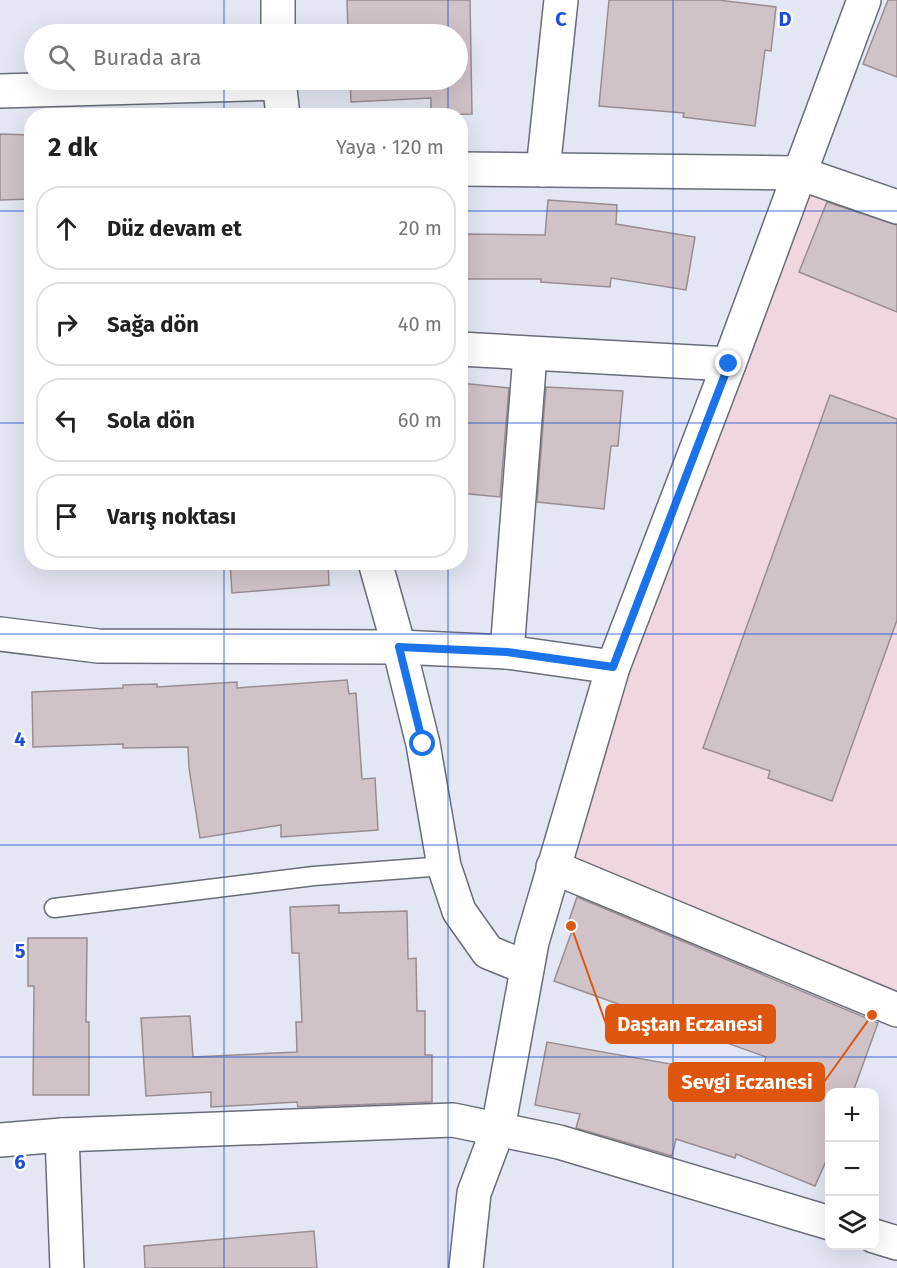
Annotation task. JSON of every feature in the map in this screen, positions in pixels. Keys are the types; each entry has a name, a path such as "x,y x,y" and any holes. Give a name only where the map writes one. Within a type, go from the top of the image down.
{"street":[{"path":"278,0 278,24"},
{"path":"543,170 561,0"},
{"path":"466,1268 474,1193 498,1130 532,942 613,667 729,364 864,0"},
{"path":"0,91 28,90"},
{"path":"280,90 282,108"},
{"path":"468,169 800,173 897,207"},
{"path":"468,350 530,355 729,364"},
{"path":"507,652 530,355"},
{"path":"377,570 423,744 444,866 459,911 488,952 527,968"},
{"path":"0,634 98,646 399,647 507,652 613,667"},
{"path":"553,867 897,1010"},
{"path":"0,1140 62,1135 453,1120 559,1142 825,1222"},
{"path":"62,1135 67,1268"},
{"path":"879,1238 897,1243"}],"lane":[{"path":"54,908 314,876 444,866"}],"shaded area":[{"path":"799,173 897,207 897,1010 553,867"}],"building":[{"path":"347,0 470,0 472,114 468,114 468,108 431,108 431,98 351,102 350,90 468,90 468,24 348,24"},
{"path":"609,0 718,0 776,7 771,51 765,50 755,126 683,117 684,113 599,106"},
{"path":"888,0 897,0 897,77 863,64"},
{"path":"0,134 24,135 24,199 0,200"},
{"path":"548,200 617,205 616,224 695,237 686,290 611,278 610,287 541,282 541,279 468,279 468,234 545,235"},
{"path":"827,202 897,225 897,312 799,272"},
{"path":"468,384 509,388 500,497 468,494"},
{"path":"546,387 623,391 618,446 611,446 604,509 537,502"},
{"path":"830,395 897,419 897,620 832,801 768,778 770,771 703,748"},
{"path":"231,570 328,570 329,585 232,593"},
{"path":"347,680 349,694 356,693 362,779 375,778 378,830 281,837 281,825 200,838 188,747 123,748 123,744 33,747 32,692 123,688 123,685 157,684 157,687 237,682 237,688"},
{"path":"577,897 878,1023 854,1088 825,1088 825,1163 815,1186 736,1154 735,1158 676,1139 672,1156 576,1128 580,1114 535,1105 547,1042 760,1080 766,1057 554,981 572,931 566,929"},
{"path":"339,905 339,913 407,911 408,959 416,958 417,1011 425,1011 425,1055 432,1055 432,1102 298,1107 297,1102 211,1107 211,1092 146,1096 141,1018 190,1016 193,1057 297,1052 296,1022 302,1022 299,953 292,953 290,907"},
{"path":"28,938 87,938 86,1022 89,1022 89,1095 33,1095 34,986 28,986"},
{"path":"314,1231 317,1268 145,1268 144,1246"}],"place":[{"name":"Daştan Eczanesi","path":"571,926"},
{"name":"Sevgi Eczanesi","path":"872,1015"}],"route":[{"path":"423,744 399,647 507,652 613,667 729,364"}]}
